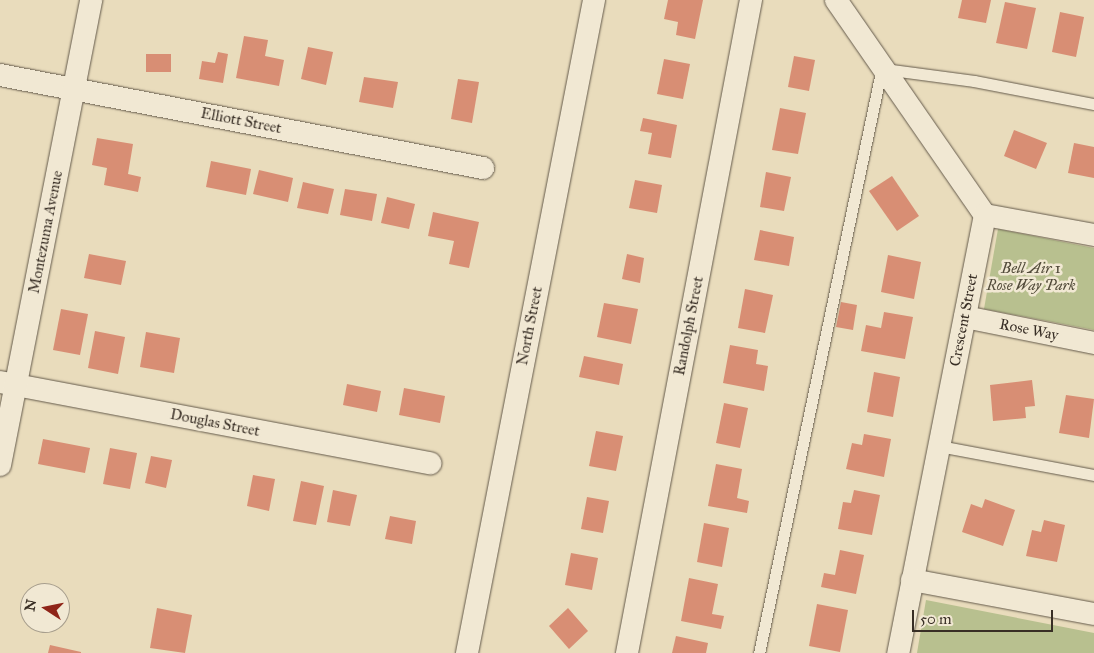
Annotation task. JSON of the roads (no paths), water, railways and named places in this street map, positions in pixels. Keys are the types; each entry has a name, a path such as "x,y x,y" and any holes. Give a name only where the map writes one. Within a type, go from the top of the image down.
{"street":[{"name":"Montezuma Avenue","path":"0,465 8,384 74,89 91,0"},
{"name":"North Street","path":"467,653 594,0"},
{"name":"Randolph Street","path":"628,653 751,0"},
{"path":"836,0 985,215 1094,235"},
{"name":"Elliott Street","path":"0,75 483,168"},
{"name":"Crescent Street","path":"898,653 985,215"},
{"name":"Rose Way","path":"965,317 1094,343"},
{"name":"Douglas Street","path":"8,384 430,463"},
{"path":"912,580 1094,614"}],"lane":[{"path":"759,653 883,67 974,81 1094,104"},
{"path":"939,446 1094,475"}],"park label":[{"name":"Bell Air 1 Rose Way Park","path":"1031,276"}]}
